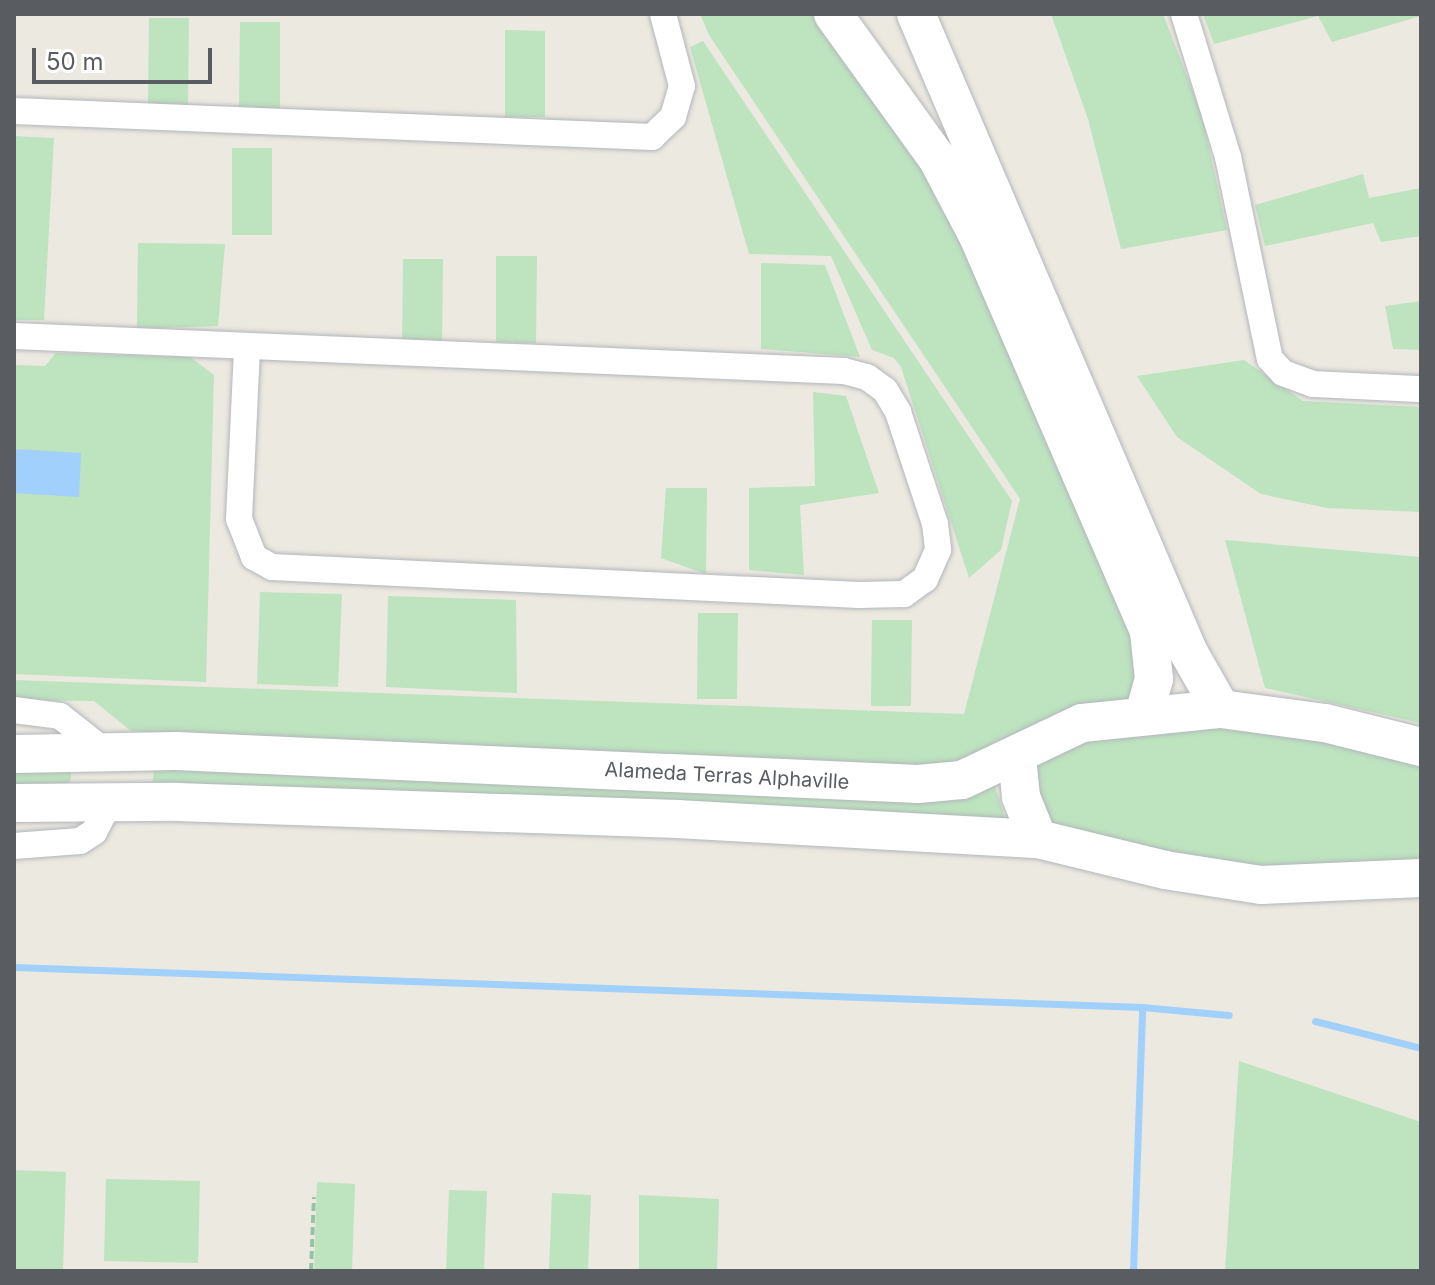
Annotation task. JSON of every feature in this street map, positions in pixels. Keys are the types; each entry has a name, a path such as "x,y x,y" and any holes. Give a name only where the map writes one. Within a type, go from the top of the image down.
{"street":[{"path":"14,111 652,137 673,117 682,86 663,14"},
{"path":"833,14 937,158 978,236 1149,632 1154,679 1144,713"},
{"path":"916,14 1189,653 1221,709"},
{"path":"1184,14 1228,157 1270,359 1283,373 1313,384 1421,389"},
{"path":"14,336 809,369 867,377 885,390 898,412 935,524 938,550 925,579 904,594 859,595 272,567 254,557 239,519 247,347"},
{"name":"Alameda Terras Alphaville","path":"14,754 191,752 905,784 962,780 1017,758 1070,727 1144,713 1221,709 1325,723 1421,747"},
{"path":"14,710 60,716 107,753 110,802 94,832 80,841 14,846"},
{"path":"1017,758 1021,797 1038,839"},
{"path":"14,803 110,802 678,819 1038,839 1165,870 1261,885 1421,878"}],"path":[{"path":"311,1271 314,1197"}],"green space":[{"path":"700,14 833,14 892,92 1149,632 1144,713 962,780 631,770 131,731 94,701 14,700 14,680 964,714 1020,499 709,35"},
{"path":"1051,14 1163,14 1202,115 1227,230 1121,249 1088,119"},
{"path":"1203,14 1421,16 1332,42 1318,16 1214,44"},
{"path":"149,18 189,18 188,105 148,104"},
{"path":"240,22 280,22 280,109 239,109"},
{"path":"505,30 545,31 545,117 505,117"},
{"path":"703,41 1012,501 1001,550 969,578 901,367 894,358 872,350 831,256 749,254 690,47"},
{"path":"14,136 54,138 44,320 14,320"},
{"path":"232,148 272,148 272,235 232,235"},
{"path":"1363,174 1369,198 1421,188 1421,236 1381,242 1373,223 1265,246 1255,205"},
{"path":"138,243 225,244 218,326 137,329"},
{"path":"496,256 537,256 536,343 496,342"},
{"path":"403,259 443,259 442,346 402,346"},
{"path":"761,263 825,265 860,357 761,349"},
{"path":"1421,301 1421,350 1393,349 1385,306"},
{"path":"56,353 190,357 214,375 206,682 14,674 14,365 45,366"},
{"path":"1244,360 1303,401 1421,407 1421,512 1327,508 1261,494 1177,437 1137,376"},
{"path":"813,392 846,396 879,493 800,505 804,575 749,570 749,488 815,486"},
{"path":"666,488 707,488 706,574 661,558"},
{"path":"1225,540 1421,557 1421,723 1265,688"},
{"path":"260,592 342,594 338,687 257,684"},
{"path":"388,596 516,600 517,693 386,687"},
{"path":"698,613 738,613 737,699 697,699"},
{"path":"872,620 912,620 911,706 871,706"},
{"path":"1176,726 1258,727 1345,740 1421,764 1421,859 1314,867 1211,863 1043,826 1034,767 1091,737"},
{"path":"14,766 71,770 71,779 67,786 14,790"},
{"path":"154,769 994,783 1006,821 152,786"},
{"path":"1239,1061 1421,1122 1421,1271 1225,1271"},
{"path":"14,1170 66,1172 63,1271 14,1271"},
{"path":"106,1179 200,1181 198,1263 104,1261"},
{"path":"317,1182 355,1184 352,1271 314,1271"},
{"path":"449,1190 487,1191 484,1271 446,1271"},
{"path":"552,1193 591,1195 588,1271 549,1271"},
{"path":"639,1195 719,1199 717,1271 639,1271"}],"water":[{"path":"14,449 81,453 79,497 14,493"}],"waterway":[{"path":"14,967 1142,1007 1229,1015"},
{"path":"1133,1271 1142,1007"},
{"path":"1315,1021 1421,1048"}]}
